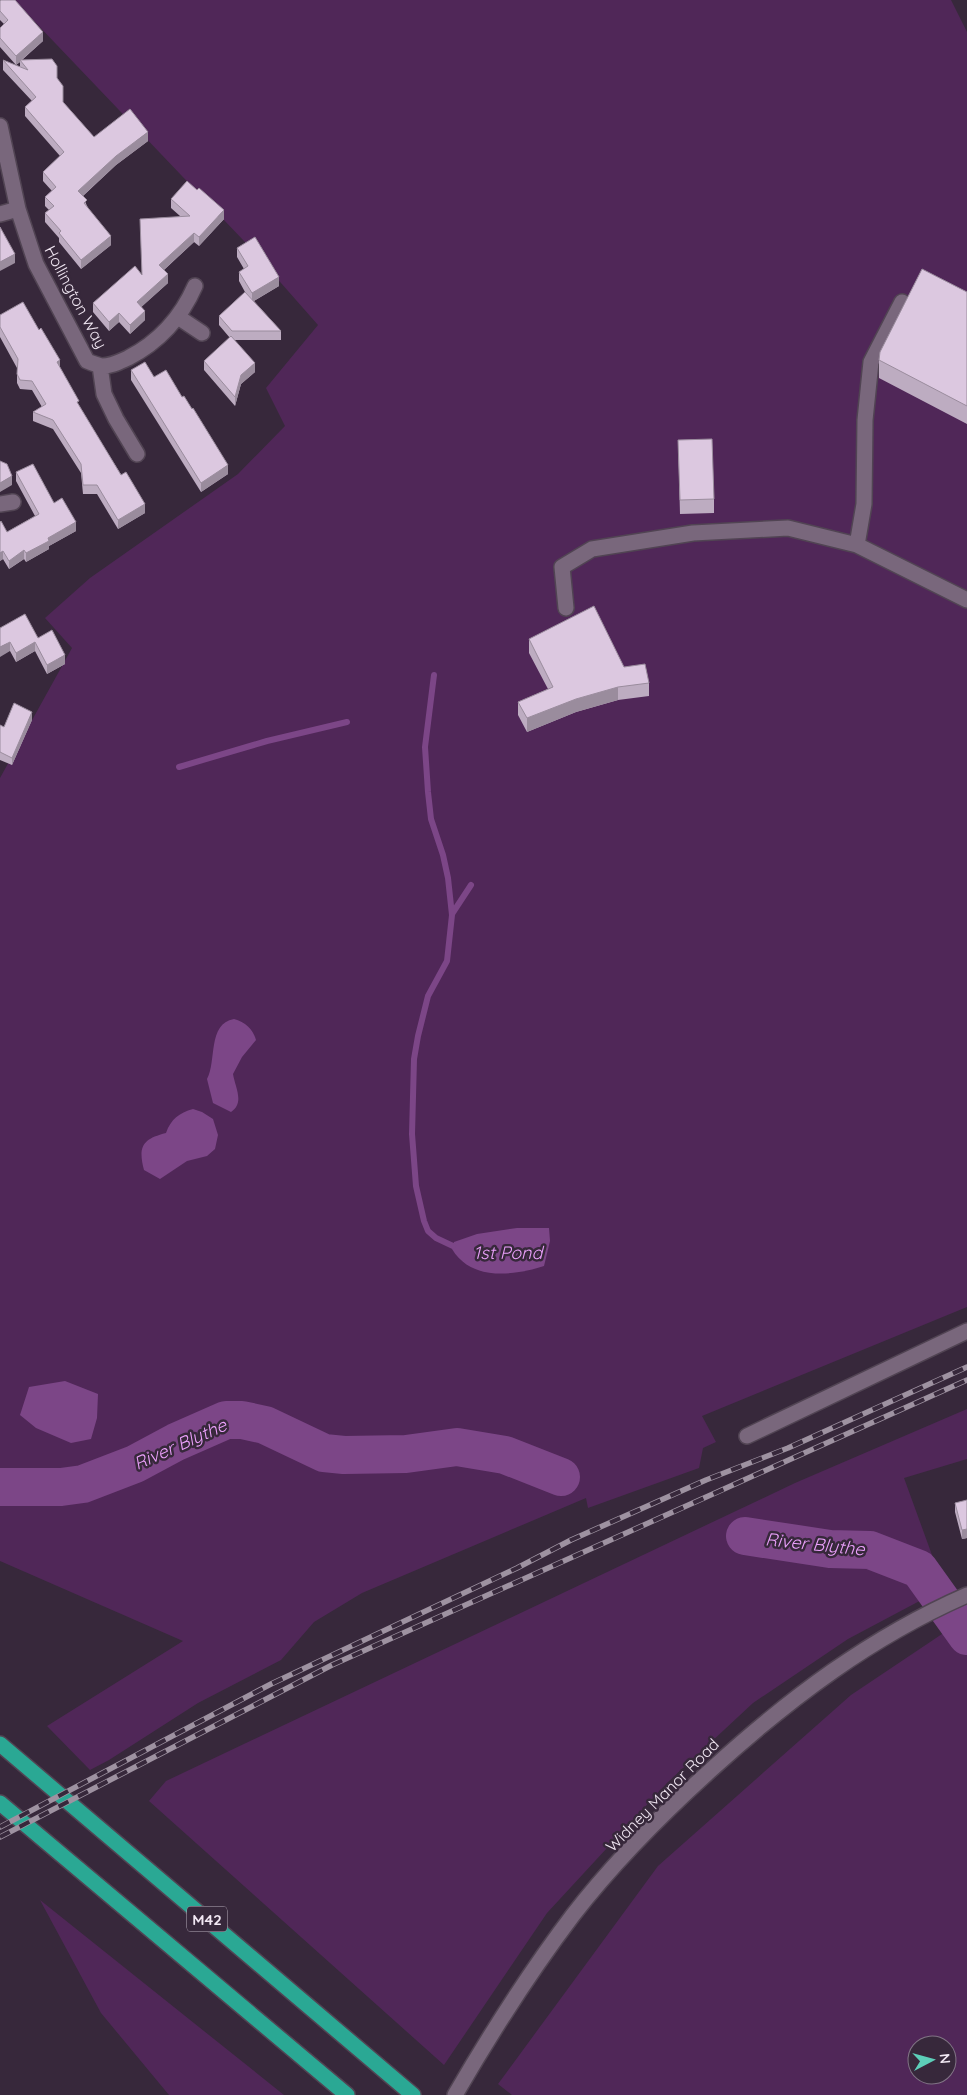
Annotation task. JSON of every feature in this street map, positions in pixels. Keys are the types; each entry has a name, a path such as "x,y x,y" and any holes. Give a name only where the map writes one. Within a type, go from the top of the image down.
{"highway":[{"name":"M42","path":"0,1744 413,2095"},
{"name":"M42","path":"0,1803 347,2095"}],"street":[{"name":"Hollington Way","path":"0,126 18,209 36,264 87,361 100,366 113,365 140,352 159,339 187,304 195,286"},
{"path":"0,214 18,209"},
{"path":"857,545 864,504 865,420 871,362 902,302"},
{"path":"178,317 202,333"},
{"name":"Hollington Way","path":"100,366 104,394 116,419 137,454"},
{"path":"566,608 562,567 592,549 693,533 788,528 857,545 967,600"},
{"path":"747,1436 967,1331"},
{"name":"Widney Manor Road","path":"455,2095 521,1986 574,1914 635,1843 682,1796 763,1722 848,1659 934,1609 967,1595"}],"shaded area":[{"path":"14,0 951,0 967,32 967,1307 702,1416 716,1442 703,1448 699,1468 588,1508 586,1498 362,1593 314,1622 281,1660 198,1703 109,1760 90,1770 47,1726 183,1641 0,1561 0,778 72,648 45,618 90,578 238,474 285,426 266,388 318,325 244,241"},
{"path":"967,1409 967,1459 904,1478 944,1588 848,1639 753,1703 667,1783 547,1913 444,2065 149,1801 166,1781 795,1483"},
{"path":"967,1619 967,2095 512,2095 498,2084 658,1866 851,1695"},
{"path":"40,1900 284,2095 169,2095 101,2013"}],"water":[{"path":"234,1019 248,1026 256,1040 242,1057 233,1074 238,1104 231,1112 213,1103 207,1079 216,1035 225,1022"},
{"path":"193,1109 213,1119 218,1135 215,1149 207,1156 187,1161 160,1179 144,1170 142,1150 147,1141 166,1133 176,1117"},
{"name":"1st Pond","path":"517,1228 549,1228 550,1241 544,1266 519,1272 494,1273 481,1271 470,1267 452,1249 454,1242 477,1234"},
{"path":"65,1381 98,1394 97,1418 91,1439 71,1443 36,1428 20,1415 29,1387"}],"building":[{"path":"1,0 15,0 43,32 16,56 0,38 0,28 8,20 0,11"},
{"path":"52,59 57,66 57,78 63,86 63,102 94,137 130,109 148,132 116,156 78,191 87,200 84,203 111,236 81,260 59,233 61,231 45,213 54,206 45,197 56,187 43,172 64,152 25,107 36,97 3,60 28,70 20,60"},
{"path":"187,181 197,190 199,188 224,210 199,237 194,233 159,265 168,274 137,302 145,311 130,325 119,313 109,322 93,303 135,266 142,275 140,219 190,216 171,199"},
{"path":"0,227 15,254 0,262"},
{"path":"255,237 279,277 252,293 239,272 248,266 237,248"},
{"path":"922,269 967,292 967,406 879,360 880,352"},
{"path":"245,292 281,331 232,331 219,316"},
{"path":"23,302 39,330 41,328 60,360 57,362 79,401 77,402 121,475 126,472 145,504 118,520 97,485 83,485 81,464 53,420 33,412 46,404 32,381 20,380 17,374 18,359 0,327 0,315"},
{"path":"231,336 255,363 241,375 235,397 204,361"},
{"path":"145,362 154,377 166,370 182,397 184,396 193,408 228,465 201,483 131,370"},
{"path":"712,439 714,499 680,500 678,440"},
{"path":"0,461 7,464 12,476 0,483"},
{"path":"33,464 54,503 62,498 76,522 48,538 49,541 26,553 24,550 9,561 3,551 0,553 0,522 7,532 39,514 16,472"},
{"path":"594,606 624,667 645,664 649,683 618,687 576,699 527,718 518,702 553,687 529,639"},
{"path":"25,614 38,638 52,630 65,655 47,665 35,642 16,653 10,642 0,647 0,628"},
{"path":"14,703 32,712 12,758 0,752 0,725 4,727"},
{"path":"967,1500 967,1529 962,1530 955,1503"}],"waterway":[{"path":"434,675 425,747 428,792 431,819 443,855 448,878 452,915 447,961 428,996 418,1036 414,1059 412,1134 416,1186 424,1221 428,1231 436,1238 453,1246"},
{"path":"179,767 267,741 347,722"},
{"path":"452,914 471,885"},
{"name":"River Blythe","path":"0,1487 61,1487 83,1484 135,1464 176,1442 226,1420 242,1420 265,1425 324,1453 344,1455 406,1454 457,1447 505,1455 561,1477"},
{"name":"River Blythe","path":"745,1536 830,1549 870,1550 919,1569 967,1636"}],"railway":[{"path":"0,1827 271,1684 517,1568 571,1540 706,1480 788,1448 967,1367"},
{"path":"0,1837 332,1665 967,1380"}]}
